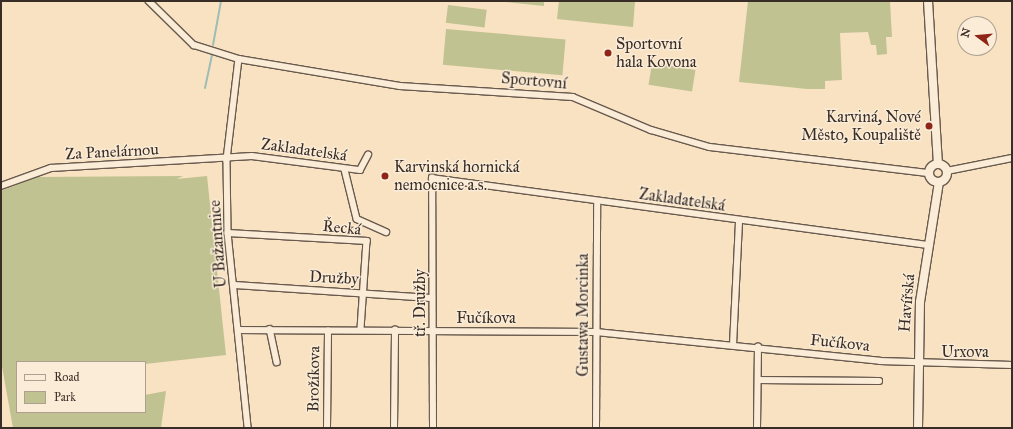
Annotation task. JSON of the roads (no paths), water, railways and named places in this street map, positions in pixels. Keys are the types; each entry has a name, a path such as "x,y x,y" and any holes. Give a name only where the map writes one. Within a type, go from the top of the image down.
{"street":[{"name":"Sportovní","path":"149,1 194,45 240,59 400,86 573,97 651,130 710,147 929,173"},
{"path":"928,1 938,164 947,172"},
{"name":"U Bažantnice","path":"240,59 227,160 228,233 248,428"},
{"name":"Zakladatelská","path":"227,160 252,156 346,170 360,170 367,163 368,155"},
{"path":"947,172 1012,158"},
{"name":"Za Panelárnou","path":"1,186 51,168 227,160"},
{"path":"938,164 929,173 933,181 939,182 944,180 947,172"},
{"path":"346,170 357,219 386,232"},
{"name":"Zakladatelská","path":"432,178 597,202 928,245"},
{"name":"tř. Družby","path":"432,178 433,428"},
{"name":"Havířská","path":"918,428 920,302 939,182"},
{"name":"Gustawa Morcinka","path":"596,428 597,202"},
{"path":"733,345 739,221"},
{"name":"Řecká","path":"228,233 366,241 361,330"},
{"name":"Družby","path":"234,285 432,298"},
{"path":"270,329 277,362"},
{"name":"Fučíkova","path":"238,330 596,332 918,363"},
{"name":"Brožíkova","path":"327,428 328,330"},
{"name":"tř. Družby","path":"394,428 395,330"},
{"path":"757,428 758,348"},
{"name":"Urxova","path":"918,363 1012,365"},
{"path":"758,380 879,381"}],"waterway":[{"path":"213,45 221,1"},
{"path":"205,88 212,55"}],"place":[{"name":"Sportovní hala Kovona","path":"608,53"},
{"name":"Karviná, Nové Město, Koupaliště","path":"929,126"},
{"name":"Karvinská hornická nemocnice a.s.","path":"385,176"}]}
